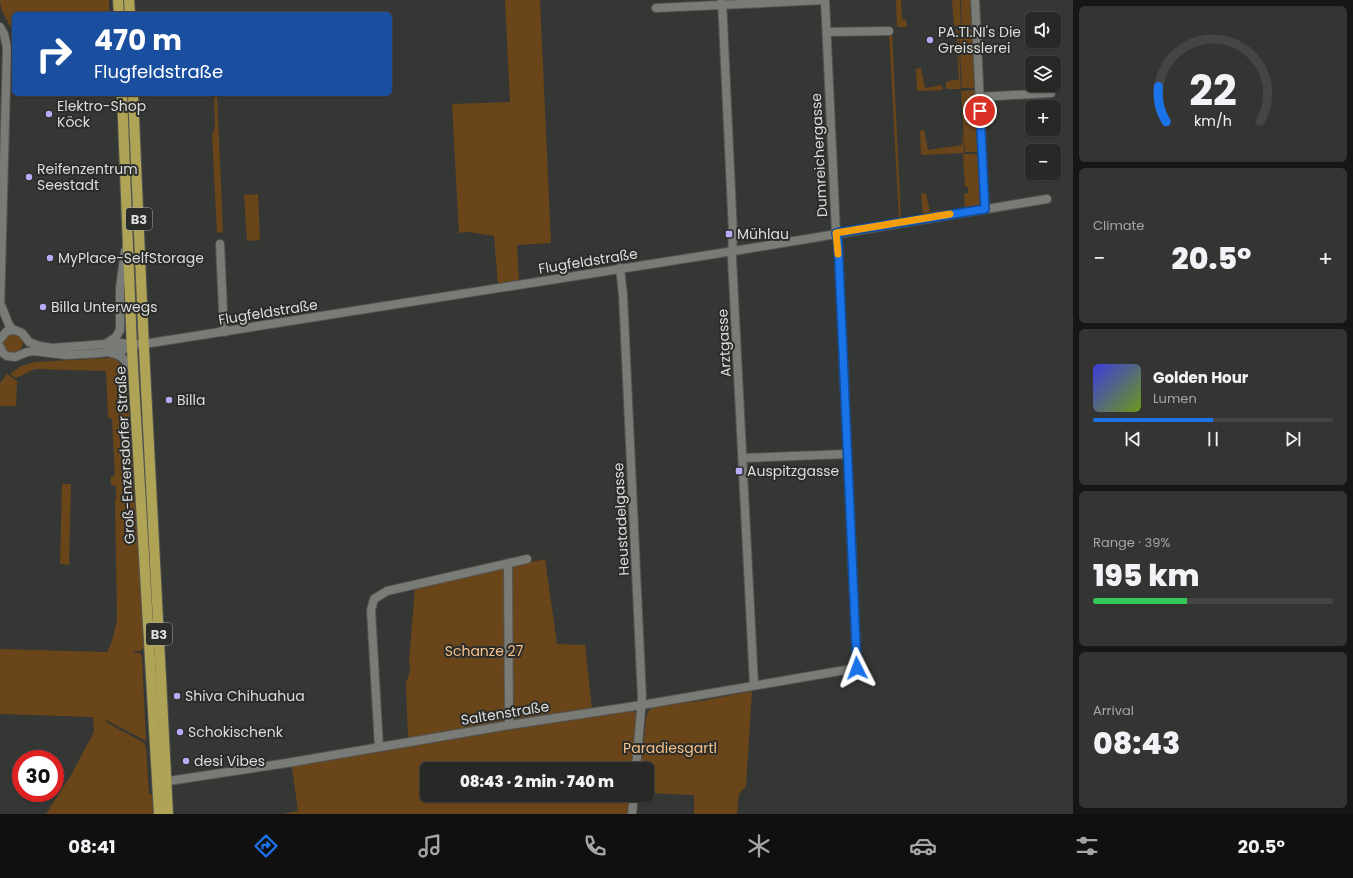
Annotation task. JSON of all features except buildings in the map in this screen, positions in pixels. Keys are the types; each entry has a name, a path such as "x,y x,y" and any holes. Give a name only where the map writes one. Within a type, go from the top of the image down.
{"main road":[{"path":"118,0 119,12"},
{"path":"129,0 130,12"},
{"name":"Groß-Enzersdorfer Straße","path":"122,96 132,345 162,782 168,814"},
{"name":"Groß-Enzersdorfer Straße","path":"133,96 162,782 159,814"}],"street":[{"path":"656,8 722,3 825,0"},
{"name":"Dumreichergasse","path":"825,0 836,233 838,241 857,668"},
{"path":"975,0 985,209"},
{"name":"Arztgasse","path":"722,3 733,273 754,685"},
{"path":"0,27 4,34 6,48 0,307 9,326 13,330"},
{"path":"827,32 889,31"},
{"path":"979,97 1051,93"},
{"name":"Flugfeldstraße","path":"132,345 224,332 1047,199"},
{"path":"106,344 116,337 120,330 120,288 128,220"},
{"path":"220,244 224,332"},
{"name":"Heustadelgasse","path":"620,268 623,295 642,706 637,762"},
{"path":"0,316 3,328 1,336"},
{"path":"1,336 7,331 19,331 29,342 39,346 52,348 126,343 132,345"},
{"path":"21,354 26,348 26,340 24,336"},
{"path":"100,353 124,350 132,345"},
{"path":"0,347 3,353 7,356 15,357 34,351 66,355 108,353 120,356 134,374"},
{"path":"743,458 847,454"},
{"path":"379,747 371,610 374,599 387,591 527,560"},
{"path":"508,564 509,725"},
{"name":"Saltenstraße","path":"162,782 509,725 642,706 857,668"},
{"path":"632,814 633,802"}],"green space":[{"path":"0,0 109,0 109,12 12,12 12,30 0,5"},
{"path":"505,0 540,0 551,243 517,245 519,281 498,284 494,236 468,232 459,233 452,104 510,102"},
{"path":"896,0 901,0 902,19 906,20 907,27 897,27"},
{"path":"952,0 960,0 961,26 954,26"},
{"path":"961,0 970,0 971,25 962,26"},
{"path":"956,29 958,29 961,89 946,89 946,82 959,79"},
{"path":"972,29 975,88 962,88 959,30"},
{"path":"889,32 892,32 901,219 899,220"},
{"path":"921,68 925,88 942,85 943,90 917,91 916,69"},
{"path":"975,90 978,152 965,152 961,91"},
{"path":"127,96 130,96 141,333 138,333"},
{"path":"214,96 217,96 223,232 217,233 212,135 215,127"},
{"path":"963,125 964,153 921,155 920,131 924,130 928,150 962,145"},
{"path":"963,154 978,154 980,203 972,208 923,216 921,194 926,193 930,212 965,208 964,194 968,193 968,187 965,187"},
{"path":"258,194 260,240 247,241 244,195"},
{"path":"13,333 20,336 23,343 20,350 13,353 6,350 3,343 6,336"},
{"path":"109,358 115,359 122,365 123,364 126,370 146,649 133,652 140,653 142,657 146,741 106,720 106,722 144,743 146,747 149,794 154,795 155,814 46,814 54,802 64,802 64,786 94,732 93,717 0,714 0,649 107,652 112,641 117,620 116,486 111,485 111,477 115,476 112,419 108,417 106,371 35,369 16,378 10,374 21,366 35,362"},
{"path":"7,374 17,381 16,406 0,406 0,383"},
{"path":"62,484 71,484 69,565 60,564"},
{"name":"Schanze 27","path":"545,559 557,644 585,645 592,709 408,738 406,683 410,671 409,660 415,589"},
{"name":"Paradiesgartl","path":"752,691 746,786 739,794 737,814 694,814 694,795 654,793 654,762 642,762 646,718 648,712 652,708 661,705 701,701"},
{"path":"632,709 637,714 634,762 420,762 420,802 629,802 628,814 282,814 298,811 292,768 294,765"}],"slow traffic":[{"path":"838,254 838,241 836,233 950,214"}],"place":[{"name":"PA.TI.NI's Die Greisslerei","path":"930,40"},
{"name":"Elektro-Shop Köck","path":"49,114"},
{"name":"Reifenzentrum Seestadt","path":"29,177"},
{"name":"Mühlau","path":"729,234"},
{"name":"MyPlace-SelfStorage","path":"50,258"},
{"name":"Billa Unterwegs","path":"43,307"},
{"name":"Billa","path":"169,400"},
{"name":"Auspitzgasse","path":"739,471"},
{"name":"Shiva Chihuahua","path":"177,696"},
{"name":"Schokischenk","path":"180,732"},
{"name":"desi Vibes","path":"186,761"}],"route":[{"path":"857,668 838,241 836,233 985,209 980,111"}]}
